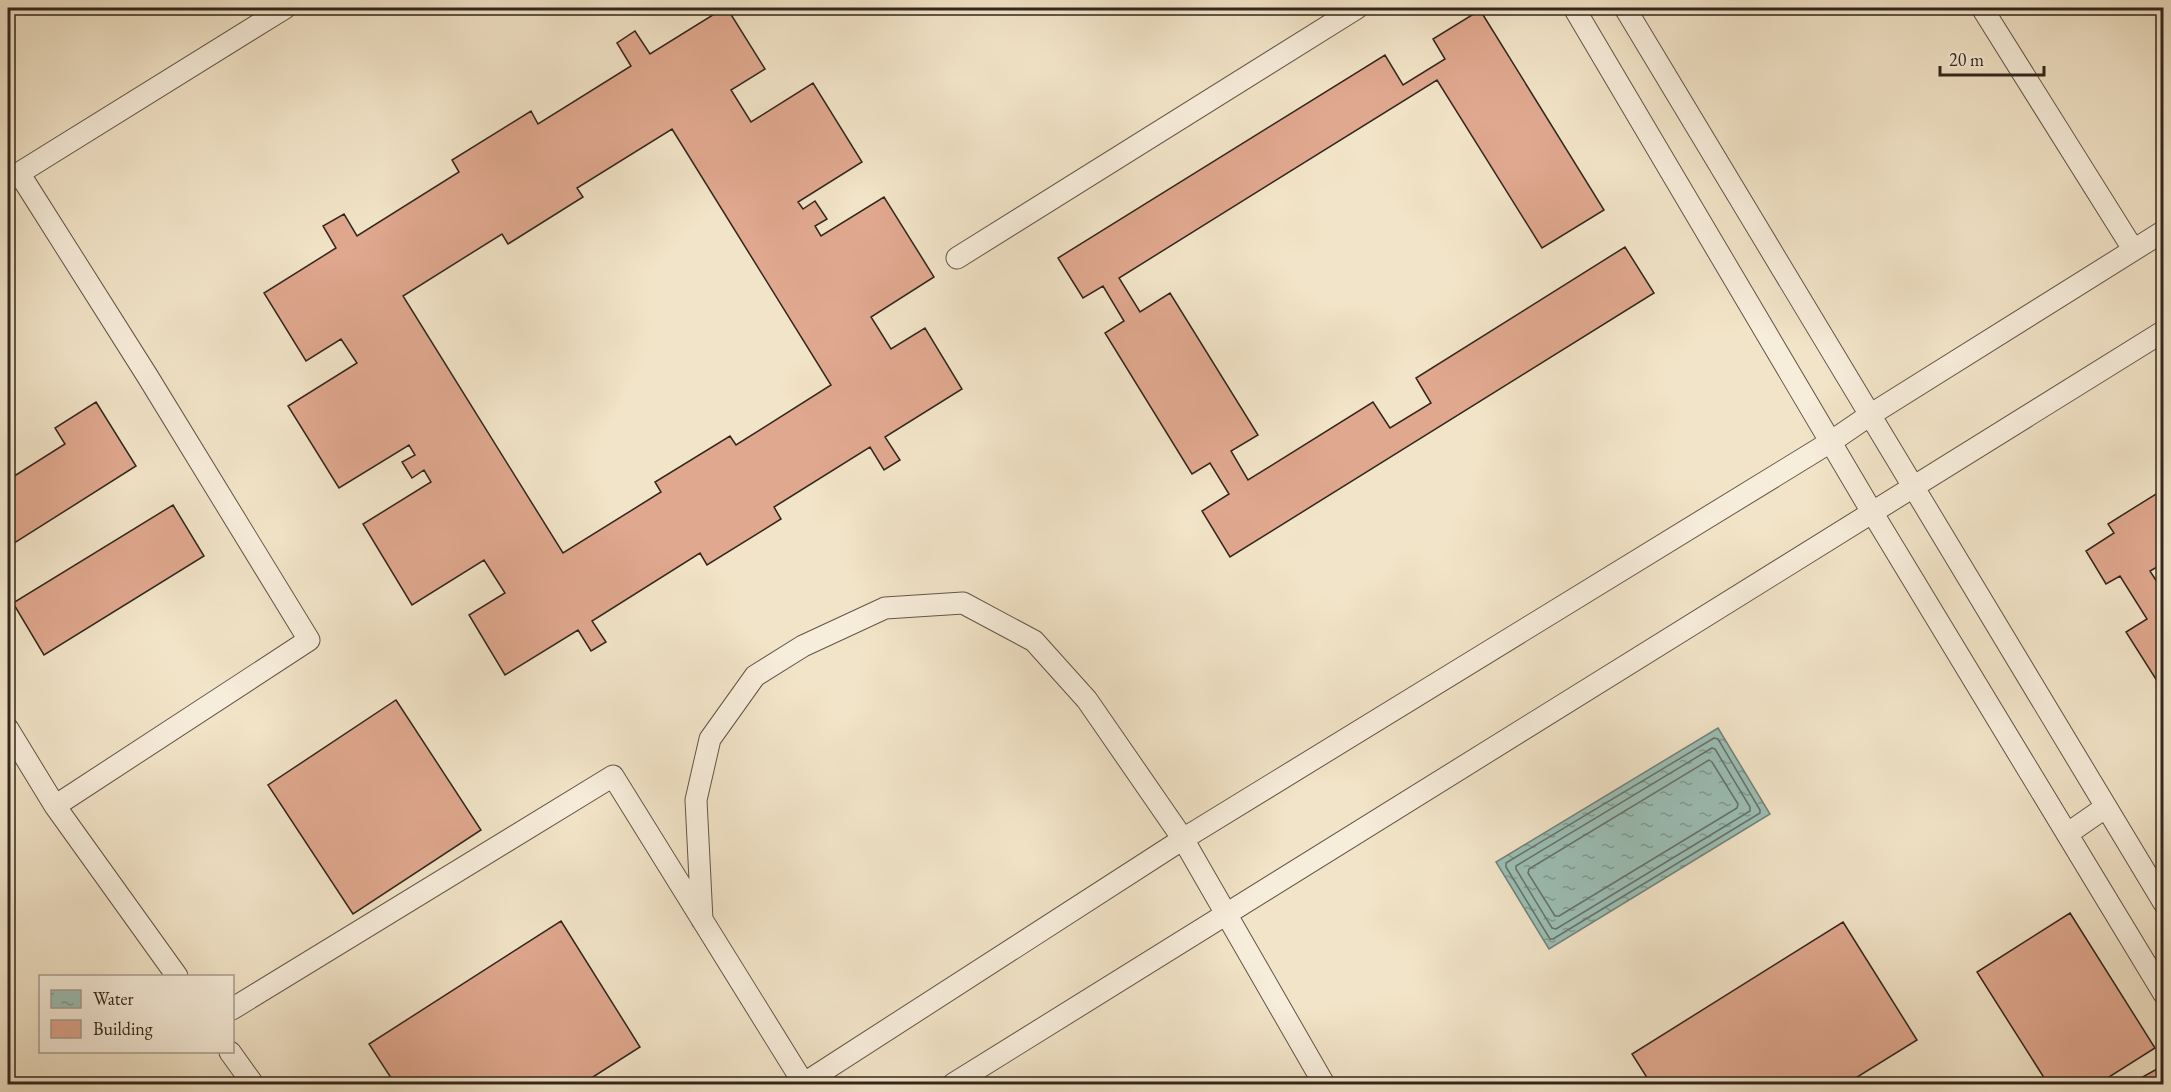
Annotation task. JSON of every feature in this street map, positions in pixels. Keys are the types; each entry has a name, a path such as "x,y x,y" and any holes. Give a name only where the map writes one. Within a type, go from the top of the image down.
{"lane":[{"path":"55,806 309,640 148,376 13,177 285,8"},
{"path":"957,258 1357,8"},
{"path":"1574,8 1872,512 2163,993"},
{"path":"1625,8 2163,903"},
{"path":"1982,8 2133,249"},
{"path":"234,1009 613,776 804,1084 1183,839 1832,441 2163,231"},
{"path":"953,1084 2163,331"},
{"path":"702,920 696,800 710,739 755,676 803,646 885,608 963,603 1034,641 1087,700 1183,839 1324,1084"},
{"path":"8,729 55,806 176,975"},
{"path":"2067,834 2106,807"},
{"path":"231,1053 253,1084"}],"water":[{"path":"1718,728 1770,814 1549,949 1496,862"}],"building":[{"path":"727,8 765,69 731,90 751,122 813,83 862,162 798,202 803,209 815,201 827,219 815,226 821,236 884,197 934,277 871,317 891,349 925,328 962,389 885,437 900,460 884,470 870,447 774,507 781,519 707,565 700,553 592,621 606,642 591,651 578,630 505,675 469,615 505,593 484,560 412,605 363,524 431,482 424,470 412,478 402,462 415,455 409,445 339,488 288,406 357,363 341,339 306,361 264,293 336,248 323,226 344,214 357,236 459,172 452,160 531,111 538,124 631,66 617,43 635,31 650,54","holes":["672,129 831,385 736,445 730,436 655,482 661,492 563,553 403,296 502,234 508,244 583,197 577,188"]},
{"path":"1480,10 1604,210 1542,248 1437,80 1119,278 1140,312 1170,293 1258,435 1231,451 1248,480 1373,402 1390,428 1431,403 1416,378 1625,247 1654,293 1230,557 1202,511 1229,494 1210,463 1192,474 1105,333 1124,321 1103,286 1083,298 1058,258 1385,55 1403,85 1445,59 1433,39"},
{"path":"96,402 136,466 8,547 8,480 65,444 55,428"},
{"path":"2164,489 2164,563 2150,571 2164,593 2164,692 2126,632 2147,619 2120,576 2106,584 2086,551 2114,533 2108,524"},
{"path":"173,505 204,556 44,655 13,603"},
{"path":"396,700 481,830 353,914 268,785"},
{"path":"2070,913 2155,1048 2098,1084 2048,1084 1977,972"},
{"path":"561,921 640,1047 582,1084 395,1084 369,1044"},
{"path":"1843,922 1917,1040 1846,1084 1651,1084 1632,1054"},
{"path":"2164,1065 2164,1084 2130,1084"}]}
